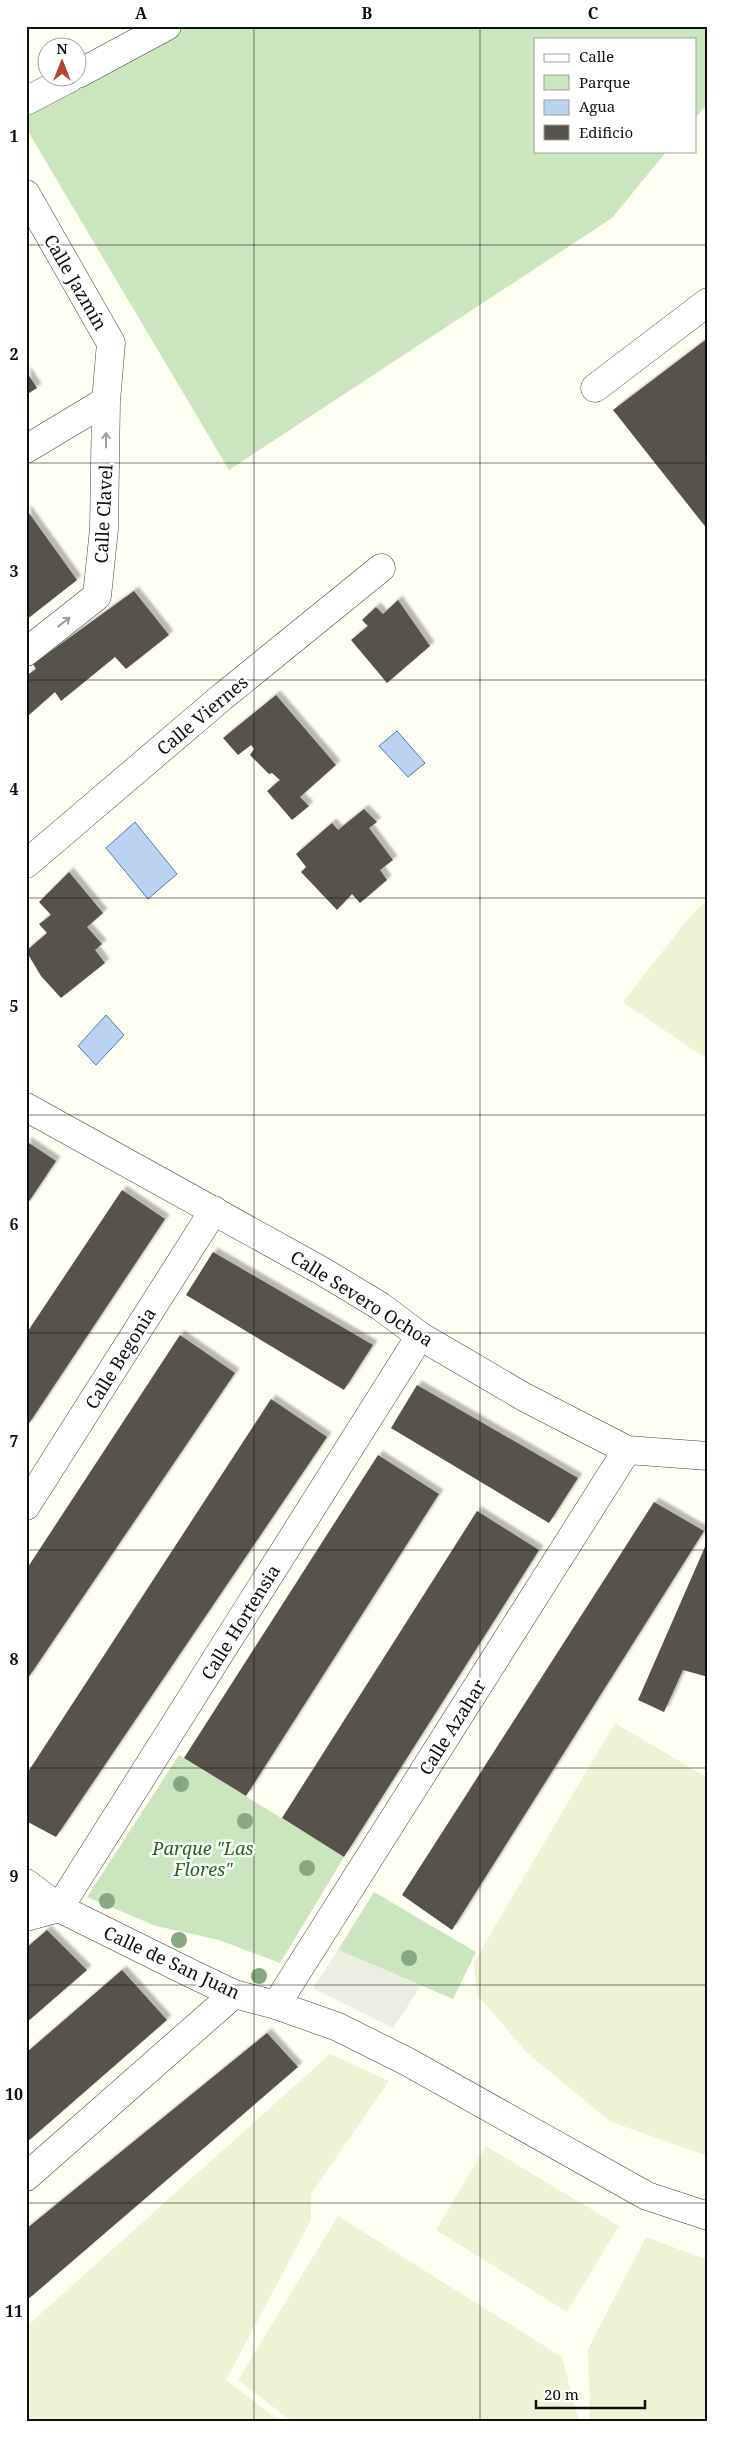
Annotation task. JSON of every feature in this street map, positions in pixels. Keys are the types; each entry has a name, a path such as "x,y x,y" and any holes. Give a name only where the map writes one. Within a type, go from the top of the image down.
{"street":[{"path":"88,69 167,26"},
{"path":"26,101 51,88"},
{"name":"Calle Jazmín","path":"26,194 111,343"},
{"path":"595,388 708,302"},
{"name":"Calle Clavel","path":"26,652 97,596 104,529 106,401 111,343"},
{"path":"26,449 106,401"},
{"name":"Calle Viernes","path":"26,864 222,697 381,568"},
{"name":"Calle Severo Ochoa","path":"26,1107 214,1210 380,1306 420,1336 524,1397 627,1450 708,1456"},
{"name":"Calle Begonia","path":"26,1506 214,1210"},
{"name":"Calle Hortensia","path":"59,1908 420,1336"},
{"name":"Calle Azahar","path":"276,2005 627,1450"},
{"name":"Calle de San Juan","path":"26,1883 59,1908 234,1994 276,2005 338,2027 408,2062 647,2196 708,2216"},
{"path":"26,1917 59,1908"},
{"path":"26,2176 234,1994"}],"green space":[{"path":"186,26 708,26 708,103 696,117 696,38 534,38 534,152 666,152 612,218 229,470 26,128 26,114 73,88 88,88 88,80"},
{"path":"708,898 708,1060 623,1002 687,920"},
{"path":"615,1723 708,1778 708,2156 611,2122 526,2052 477,1994 474,1964"},
{"name":"Parque \"Las Flores\"","path":"179,1755 344,1857 280,1963 219,1940 156,1926 87,1897"},
{"path":"374,1892 476,1952 453,1999 338,1950"},
{"path":"330,2054 389,2081 311,2194 311,2220 226,2380 281,2422 26,2422 26,2327"},
{"path":"486,2146 619,2226 567,2312 436,2230"},
{"path":"338,2216 562,2357 579,2422 293,2422 238,2380"},
{"path":"646,2237 708,2260 707,2422 590,2422 588,2349"}],"shaded area":[{"path":"338,1950 421,1986 393,2028 313,1988"}],"water":[{"path":"397,731 425,763 408,777 379,746"},
{"path":"135,822 177,874 148,899 106,848"},
{"path":"106,1015 124,1035 96,1065 78,1046"}],"building":[{"path":"708,338 708,530 613,410"},
{"path":"26,371 37,388 26,395"},
{"path":"26,509 77,580 26,620"},
{"path":"134,591 169,635 126,669 115,657 61,701 55,692 29,715 26,711 26,676 36,669 33,664"},
{"path":"398,600 430,646 387,683 351,640 368,626 362,620 376,607 383,614"},
{"path":"276,695 336,765 300,797 309,806 292,820 267,791 280,780 272,773 269,774 250,755 254,749 251,745 238,755 223,738"},
{"path":"364,809 377,822 369,828 393,860 380,870 387,880 360,903 352,894 337,910 301,872 306,867 296,854 332,823 338,830"},
{"path":"69,872 103,913 87,927 102,944 95,950 105,963 61,998 41,976 26,951 47,933 39,924 51,915 39,902"},
{"path":"26,1141 56,1161 26,1206"},
{"path":"122,1190 165,1219 26,1428 26,1334"},
{"path":"213,1252 373,1345 344,1390 186,1295"},
{"path":"180,1335 235,1373 26,1681 26,1570"},
{"path":"417,1385 578,1478 549,1523 391,1428"},
{"path":"271,1399 327,1437 56,1837 26,1821 26,1775"},
{"path":"378,1455 439,1494 246,1796 184,1758"},
{"path":"654,1502 704,1531 452,1930 402,1895"},
{"path":"477,1511 539,1550 344,1857 282,1818"},
{"path":"708,1540 708,1677 683,1670 664,1712 638,1700"},
{"path":"47,1930 87,1970 26,2023 26,1948"},
{"path":"122,1970 167,2020 26,2143 26,2053"},
{"path":"267,2033 298,2067 26,2301 26,2229"}]}
